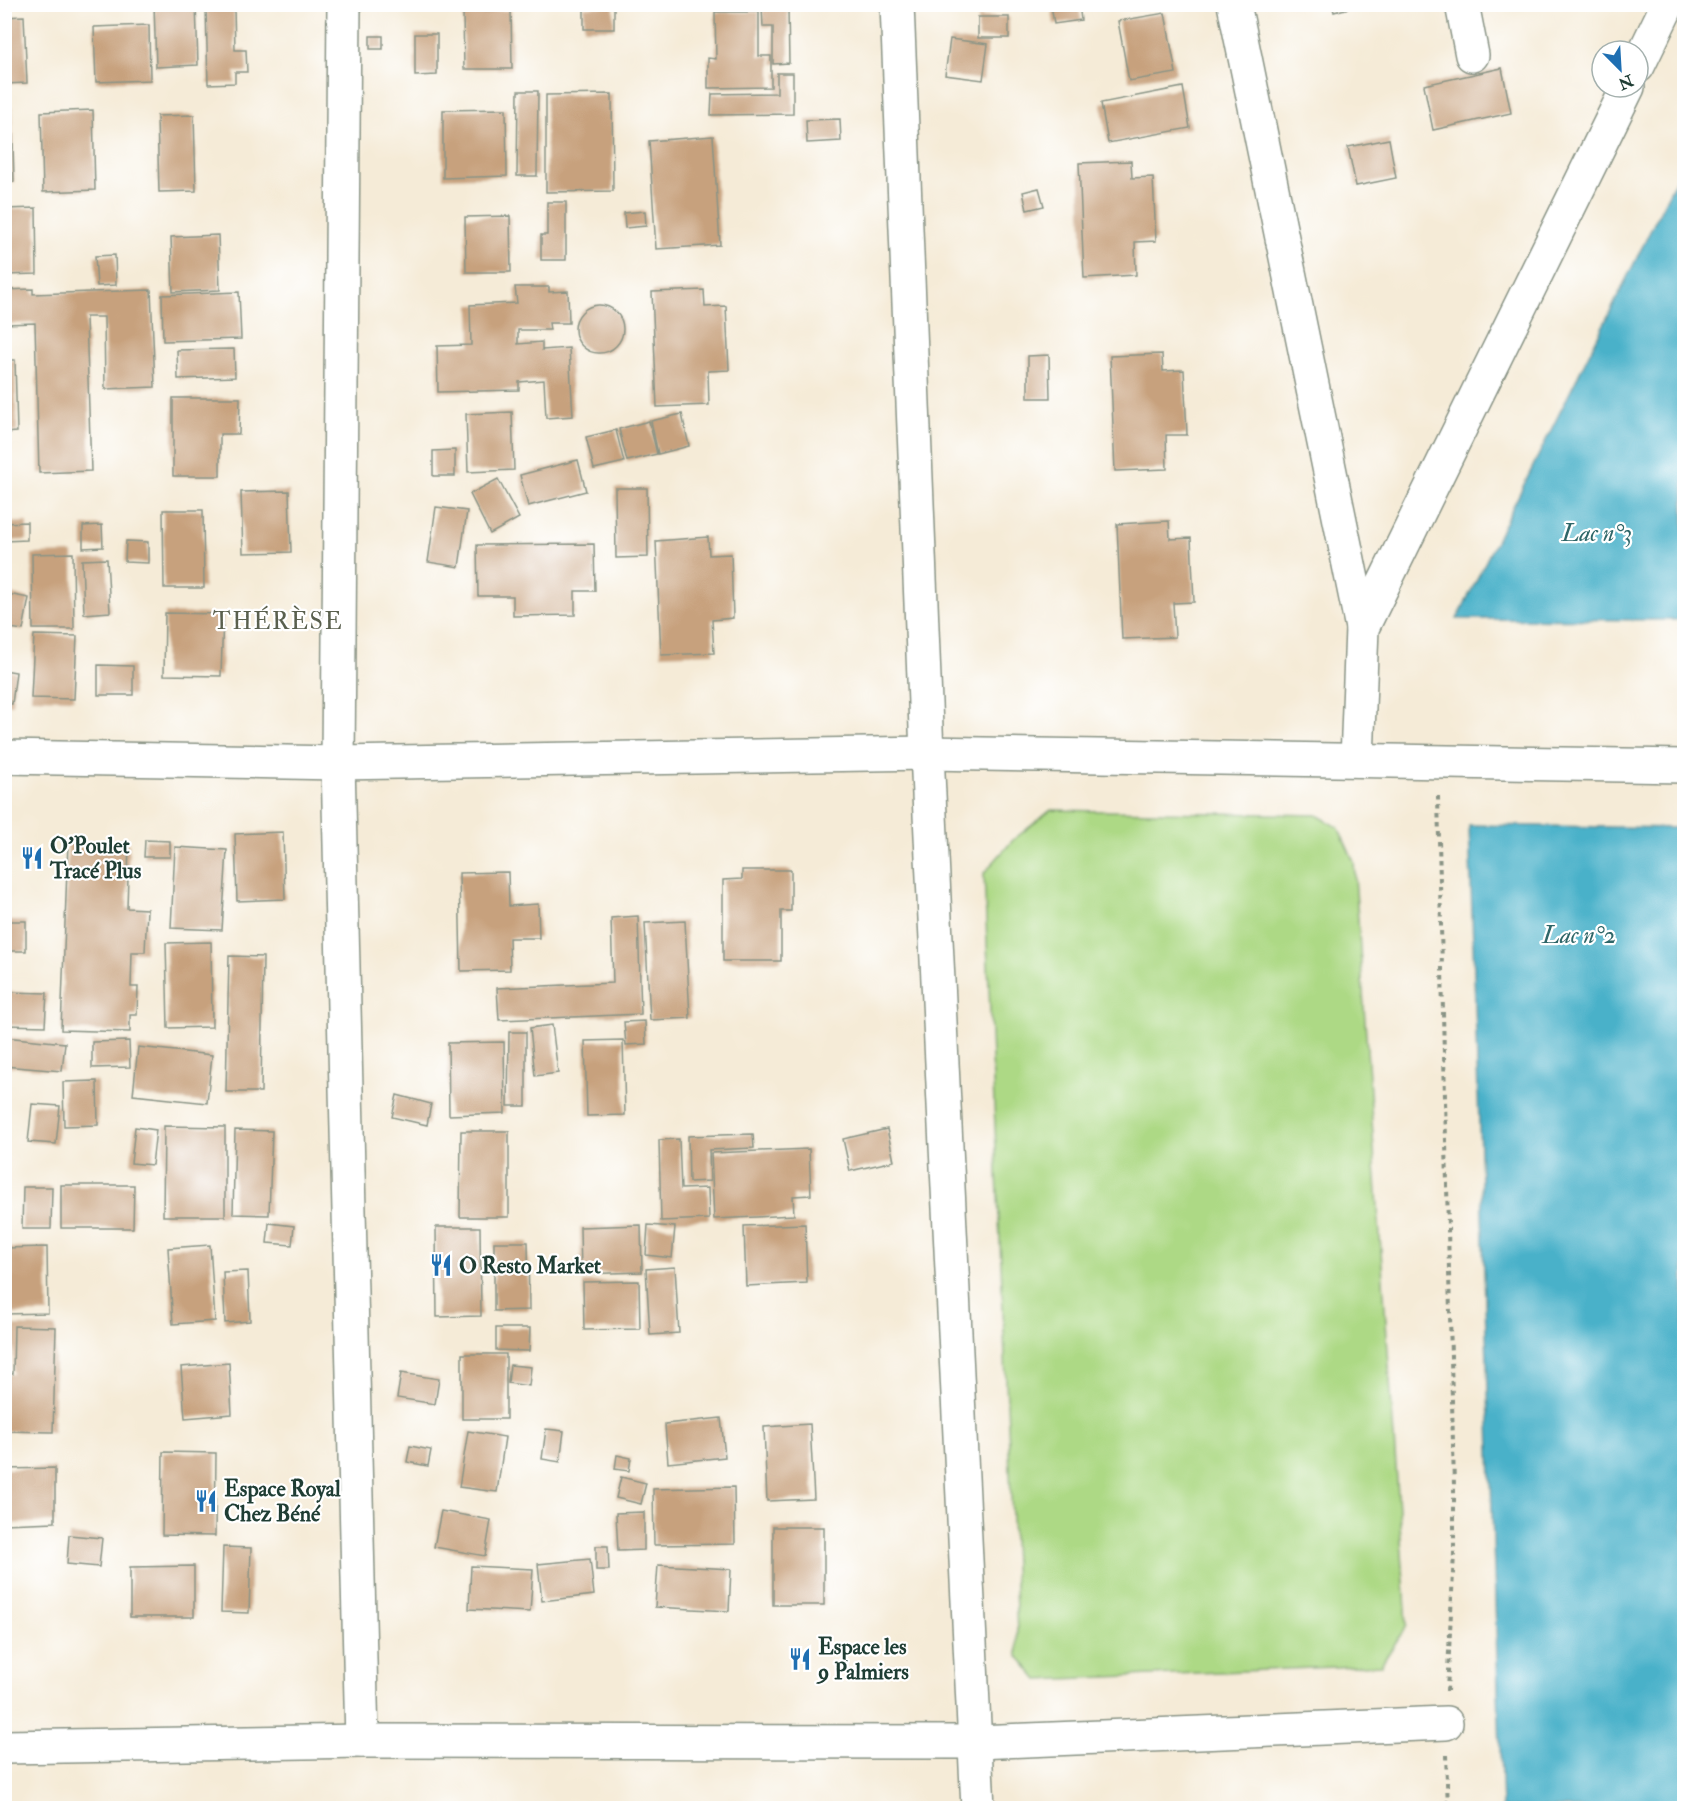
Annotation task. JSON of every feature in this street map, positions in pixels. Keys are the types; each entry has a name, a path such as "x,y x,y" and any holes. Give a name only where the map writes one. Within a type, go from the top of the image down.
{"street":[{"path":"344,4 338,763 362,1742"},
{"path":"897,4 927,753 977,1742 978,1809"},
{"path":"1234,4 1362,628 1357,760"},
{"path":"1462,4 1472,55"},
{"path":"1650,41 1668,4"},
{"path":"1362,628 1622,99"},
{"path":"4,757 338,763 927,753 1684,766"},
{"path":"4,1748 362,1742 977,1742 1446,1723"}],"path":[{"path":"1437,762 1454,1487 1454,1553 1446,1723 1448,1809"}],"green space":[{"path":"1051,810 1317,815 1338,827 1354,862 1407,1625 1381,1665 1038,1680 1018,1656 984,873 1013,840"}],"water":[{"name":"Lac n°3","path":"1684,163 1684,620 1457,619"},
{"name":"Lac n°2","path":"1469,825 1684,828 1684,1808 1502,1808"}],"building":[{"path":"154,4 196,4 198,65 156,67"},
{"path":"1051,4 1079,4 1081,20 1054,24"},
{"path":"1332,4 1360,4 1360,5 1334,12"},
{"path":"614,6 614,29 584,29 584,7"},
{"path":"234,7 235,50 246,50 247,72 235,72 235,83 208,84 206,8"},
{"path":"762,8 788,8 789,63 773,64 773,27 763,27"},
{"path":"511,10 512,69 464,69 463,11"},
{"path":"715,12 759,12 759,56 771,56 771,87 708,88 708,58 716,59"},
{"path":"1165,13 1176,73 1129,81 1118,21"},
{"path":"24,16 27,83 4,84 4,17"},
{"path":"978,17 1009,17 1009,38 978,38"},
{"path":"149,25 150,80 96,82 94,27"},
{"path":"415,34 437,34 437,75 415,76"},
{"path":"370,36 383,36 383,49 370,49"},
{"path":"950,39 988,44 983,80 945,75"},
{"path":"1502,68 1511,113 1433,130 1424,85"},
{"path":"777,73 793,73 793,114 711,115 712,94 777,93"},
{"path":"1183,87 1190,128 1108,143 1101,103"},
{"path":"518,91 538,91 537,176 517,176"},
{"path":"612,94 613,191 546,192 546,95"},
{"path":"4,108 12,108 14,182 4,182"},
{"path":"506,109 507,176 443,178 443,110"},
{"path":"93,110 95,190 43,192 41,112"},
{"path":"194,115 196,191 159,192 157,116"},
{"path":"840,119 841,141 807,143 806,120"},
{"path":"713,136 720,245 656,249 649,141"},
{"path":"1389,139 1396,178 1356,186 1348,147"},
{"path":"1131,161 1132,178 1153,177 1156,241 1135,242 1136,275 1084,278 1079,163"},
{"path":"1039,188 1044,206 1027,210 1023,192"},
{"path":"547,202 566,202 566,260 541,260 541,235 547,235"},
{"path":"36,208 37,274 4,275 4,209"},
{"path":"645,211 646,226 625,228 624,213"},
{"path":"510,216 511,272 466,272 465,217"},
{"path":"218,235 220,290 173,292 171,237"},
{"path":"115,255 116,285 97,286 95,256"},
{"path":"515,287 549,287 549,292 568,291 569,323 549,323 550,330 518,330 518,344 542,342 542,350 569,348 573,416 546,418 544,380 519,382 519,390 438,392 437,346 471,345 470,305 517,303"},
{"path":"33,289 33,294 151,290 155,387 105,389 104,317 86,317 91,471 39,473 35,323 5,324 4,290"},
{"path":"704,290 705,307 726,306 729,370 708,371 709,405 657,407 652,292"},
{"path":"239,292 241,339 163,341 162,295"},
{"path":"594,305 604,305 616,312 623,324 623,334 616,346 604,353 594,353 579,342 575,334 575,324 586,309"},
{"path":"234,349 235,377 178,379 177,350"},
{"path":"1162,354 1163,371 1184,370 1187,435 1166,435 1167,469 1115,471 1110,356"},
{"path":"1049,355 1050,398 1028,398 1028,356"},
{"path":"4,360 15,360 17,432 4,433"},
{"path":"173,398 240,398 239,434 220,434 220,476 173,476"},
{"path":"512,412 514,470 468,472 466,414"},
{"path":"682,414 689,446 658,454 651,421"},
{"path":"649,421 657,454 627,461 619,429"},
{"path":"616,430 624,462 594,469 586,437"},
{"path":"455,450 455,476 433,476 433,451"},
{"path":"578,460 586,491 528,506 520,475"},
{"path":"498,479 519,518 490,534 470,494"},
{"path":"615,488 647,488 648,557 616,558"},
{"path":"289,491 291,552 243,553 241,492"},
{"path":"436,507 467,511 459,567 428,562"},
{"path":"163,510 203,510 204,588 164,588"},
{"path":"1169,521 1170,539 1191,538 1194,602 1173,603 1175,637 1122,639 1117,524"},
{"path":"27,522 27,540 4,541 4,523"},
{"path":"102,525 103,547 83,548 83,526"},
{"path":"708,537 709,555 731,554 733,618 712,620 714,653 661,655 656,541"},
{"path":"126,541 148,542 148,563 125,562"},
{"path":"594,544 595,591 575,591 575,615 513,616 513,596 478,596 477,545"},
{"path":"73,553 74,629 33,629 32,554"},
{"path":"107,559 110,612 84,614 82,560"},
{"path":"8,594 29,598 23,630 4,627"},
{"path":"165,613 223,614 221,676 164,675"},
{"path":"34,635 77,636 74,699 31,698"},
{"path":"98,665 133,666 133,695 98,695"},
{"path":"4,670 16,672 12,704 4,704"},
{"path":"283,832 285,899 237,901 235,834"},
{"path":"145,840 170,841 170,857 144,857"},
{"path":"68,842 129,844 127,908 147,909 145,952 132,952 131,987 138,987 137,1015 130,1015 130,1032 61,1030"},
{"path":"175,847 227,850 222,930 171,928"},
{"path":"742,870 791,870 791,911 781,911 781,961 723,961 723,880 742,879"},
{"path":"508,872 509,906 538,904 539,938 509,938 510,970 461,971 459,873"},
{"path":"638,916 641,1014 499,1020 497,988 613,983 611,918"},
{"path":"4,921 26,921 26,951 4,951"},
{"path":"685,921 690,1018 650,1020 645,923"},
{"path":"211,942 212,1027 168,1028 166,943"},
{"path":"229,956 263,957 261,1092 226,1092"},
{"path":"6,992 47,993 45,1026 5,1025"},
{"path":"645,1021 646,1044 626,1045 624,1022"},
{"path":"552,1025 558,1073 535,1076 530,1028"},
{"path":"509,1032 526,1032 526,1106 508,1106"},
{"path":"4,1037 65,1043 62,1071 4,1066"},
{"path":"623,1040 625,1115 587,1116 585,1041"},
{"path":"129,1041 130,1067 92,1068 92,1042"},
{"path":"504,1042 505,1113 449,1115 448,1043"},
{"path":"138,1047 212,1055 207,1103 133,1095"},
{"path":"97,1081 98,1125 64,1126 63,1082"},
{"path":"397,1095 431,1104 427,1125 392,1117"},
{"path":"32,1104 60,1106 56,1144 28,1142"},
{"path":"164,1126 225,1127 225,1216 163,1216"},
{"path":"135,1127 156,1130 152,1165 131,1163"},
{"path":"887,1129 894,1161 850,1171 843,1139"},
{"path":"235,1130 272,1131 269,1215 233,1214"},
{"path":"461,1131 509,1131 509,1217 460,1217"},
{"path":"753,1134 754,1148 709,1150 710,1181 689,1182 688,1136"},
{"path":"679,1139 681,1189 708,1188 709,1219 661,1221 659,1140"},
{"path":"809,1149 811,1195 793,1196 794,1215 714,1219 711,1153"},
{"path":"61,1185 134,1185 133,1228 61,1228"},
{"path":"23,1187 52,1187 51,1229 22,1229"},
{"path":"269,1223 294,1226 292,1245 267,1243"},
{"path":"805,1224 807,1283 746,1286 744,1226"},
{"path":"641,1225 642,1272 581,1274 580,1227"},
{"path":"648,1225 675,1227 672,1258 646,1255"},
{"path":"436,1227 480,1227 481,1316 437,1317"},
{"path":"494,1242 528,1242 529,1310 494,1311"},
{"path":"210,1245 215,1321 173,1324 168,1248"},
{"path":"47,1247 48,1313 4,1314 4,1248"},
{"path":"675,1267 679,1333 650,1335 646,1269"},
{"path":"248,1271 250,1321 225,1323 223,1272"},
{"path":"639,1281 640,1329 584,1330 583,1282"},
{"path":"14,1326 56,1327 53,1432 4,1431 4,1374 13,1374"},
{"path":"496,1328 530,1328 529,1351 496,1350"},
{"path":"462,1354 506,1354 506,1419 462,1419"},
{"path":"229,1363 232,1414 185,1418 181,1367"},
{"path":"510,1365 531,1367 529,1386 508,1383"},
{"path":"401,1373 439,1379 435,1404 397,1398"},
{"path":"721,1418 725,1457 668,1463 665,1424"},
{"path":"810,1424 814,1499 767,1501 764,1427"},
{"path":"546,1429 564,1431 560,1462 542,1459"},
{"path":"468,1431 505,1437 497,1492 459,1487"},
{"path":"410,1446 431,1450 428,1466 407,1462"},
{"path":"163,1452 216,1453 215,1536 162,1535"},
{"path":"617,1455 631,1458 629,1471 615,1469"},
{"path":"55,1468 55,1522 4,1524 4,1469"},
{"path":"621,1477 646,1483 641,1504 616,1498"},
{"path":"734,1487 735,1544 654,1545 653,1489"},
{"path":"441,1511 491,1520 485,1556 434,1547"},
{"path":"644,1512 644,1550 618,1551 616,1513"},
{"path":"773,1527 824,1527 824,1605 773,1605"},
{"path":"69,1535 102,1538 99,1567 67,1564"},
{"path":"596,1546 608,1546 609,1570 596,1570"},
{"path":"223,1547 251,1548 249,1613 221,1612"},
{"path":"590,1559 594,1595 542,1601 538,1564"},
{"path":"658,1565 731,1569 729,1611 655,1607"},
{"path":"194,1566 194,1617 130,1617 130,1567"},
{"path":"471,1566 533,1569 530,1612 469,1609"}],"place":[{"name":"O'Poulet Tracé Plus","path":"32,858"},
{"name":"O Resto Market","path":"441,1265"},
{"name":"Espace Royal Chez Béné","path":"206,1501"},
{"name":"Espace les 9 Palmiers","path":"800,1659"}],"district":[{"name":"THÉRÈSE","path":"278,621"}]}
